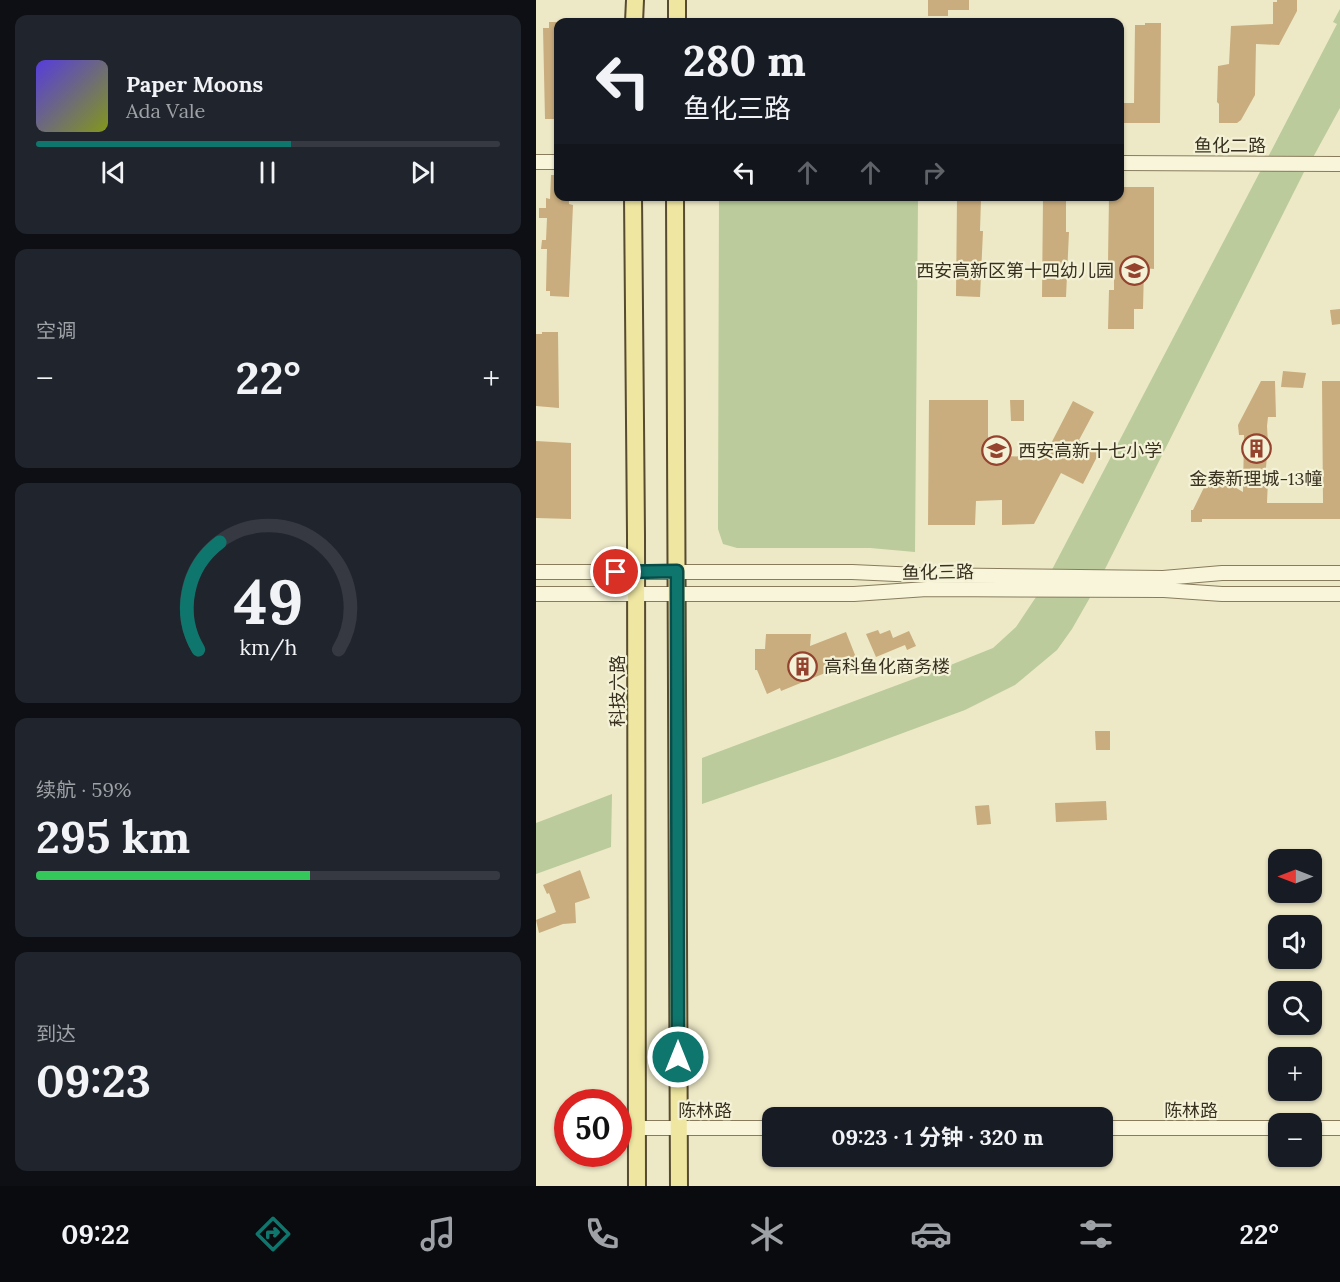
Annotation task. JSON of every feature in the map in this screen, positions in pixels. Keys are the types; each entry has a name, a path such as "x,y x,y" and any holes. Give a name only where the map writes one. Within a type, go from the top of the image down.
{"main road":[{"path":"634,18 635,0"},
{"path":"677,0 677,18"},
{"name":"科技六路","path":"633,201 637,1186"},
{"path":"676,201 679,1186"}],"street":[{"path":"536,162 554,162"},
{"name":"鱼化二路","path":"1124,163 1340,164"},
{"name":"鱼化三路","path":"536,572 677,571 1163,578 1222,573 1340,573"},
{"name":"鱼化三路","path":"536,594 677,592 854,594 927,589 1164,590 1222,594 1340,594"},
{"name":"陈林路","path":"637,1128 762,1128"},
{"name":"陈林路","path":"1113,1128 1268,1128"},
{"path":"1322,1128 1340,1128"}],"green space":[{"path":"1340,9 1340,108 1311,161 1268,157 1337,24 1333,22"},
{"path":"1262,168 1304,172 1098,583 1045,583"},
{"path":"719,201 918,201 915,552 870,548 737,548 723,544 718,529"},
{"path":"1038,594 1092,594 1057,650 1015,685 965,710 702,804 702,758 993,648 1016,627"},
{"path":"612,794 611,847 536,874 536,823"}],"building":[{"path":"928,0 969,0 969,10 948,10 948,16 928,16"},
{"path":"1297,0 1297,11 1279,45 1256,44 1255,95 1241,120 1237,123 1219,123 1218,66 1229,64 1231,26 1273,24 1273,2"},
{"path":"549,22 554,22 554,119 545,119 543,28 549,28"},
{"path":"1145,23 1161,23 1160,123 1124,123 1124,103 1134,103 1135,25 1145,25"},
{"path":"551,175 554,175 554,201 569,201 569,204 573,205 569,297 550,296 550,291 546,291 547,249 541,249 542,240 546,240 547,218 539,218 539,208 546,208 546,198 550,199"},
{"path":"1124,187 1154,187 1154,269 1144,268 1143,309 1134,309 1134,329 1108,329 1109,290 1114,290 1114,262 1108,262 1109,201 1124,201"},
{"path":"957,201 981,201 980,231 983,231 980,297 956,296"},
{"path":"1043,201 1066,201 1066,232 1069,232 1066,297 1042,297"},
{"path":"1340,309 1340,324 1332,325 1330,310"},
{"path":"542,332 558,332 559,408 536,406 536,334 542,334"},
{"path":"1283,371 1306,373 1303,388 1281,387"},
{"path":"1261,381 1275,381 1276,417 1268,417 1267,426 1265,479 1268,479 1267,503 1323,503 1322,381 1340,381 1340,519 1202,519 1202,522 1191,522 1191,510 1211,473 1243,492 1244,435 1239,435 1238,425"},
{"path":"929,400 988,400 988,456 1044,457 1073,401 1094,412 1079,440 1100,451 1083,484 1061,473 1034,524 1002,525 1002,500 976,501 975,525 928,525"},
{"path":"1010,400 1024,400 1024,421 1011,421"},
{"path":"536,441 571,443 571,519 536,518"},
{"path":"878,630 880,634 890,630 893,638 909,631 916,646 907,650 905,645 876,657 866,634"},
{"name":"高科鱼化商务楼","path":"846,632 857,660 781,691 780,688 767,694 755,670 755,649 765,649 766,634 811,634 810,646"},
{"path":"1095,731 1110,731 1110,750 1096,750"},
{"path":"1106,801 1107,820 1056,822 1055,803"},
{"path":"989,805 991,824 977,825 975,806"},
{"path":"580,870 590,898 575,903 576,923 563,924 539,933 536,920 556,912 549,893 547,894 543,885"}],"place":[{"name":"西安高新区第十四幼儿园","path":"1135,270"},
{"name":"金泰新理城-13幢","path":"1256,449"},
{"name":"西安高新十七小学","path":"997,450"},
{"name":"高科鱼化商务楼","path":"803,666"}],"route":[{"path":"616,572 677,571 678,1057"}]}
